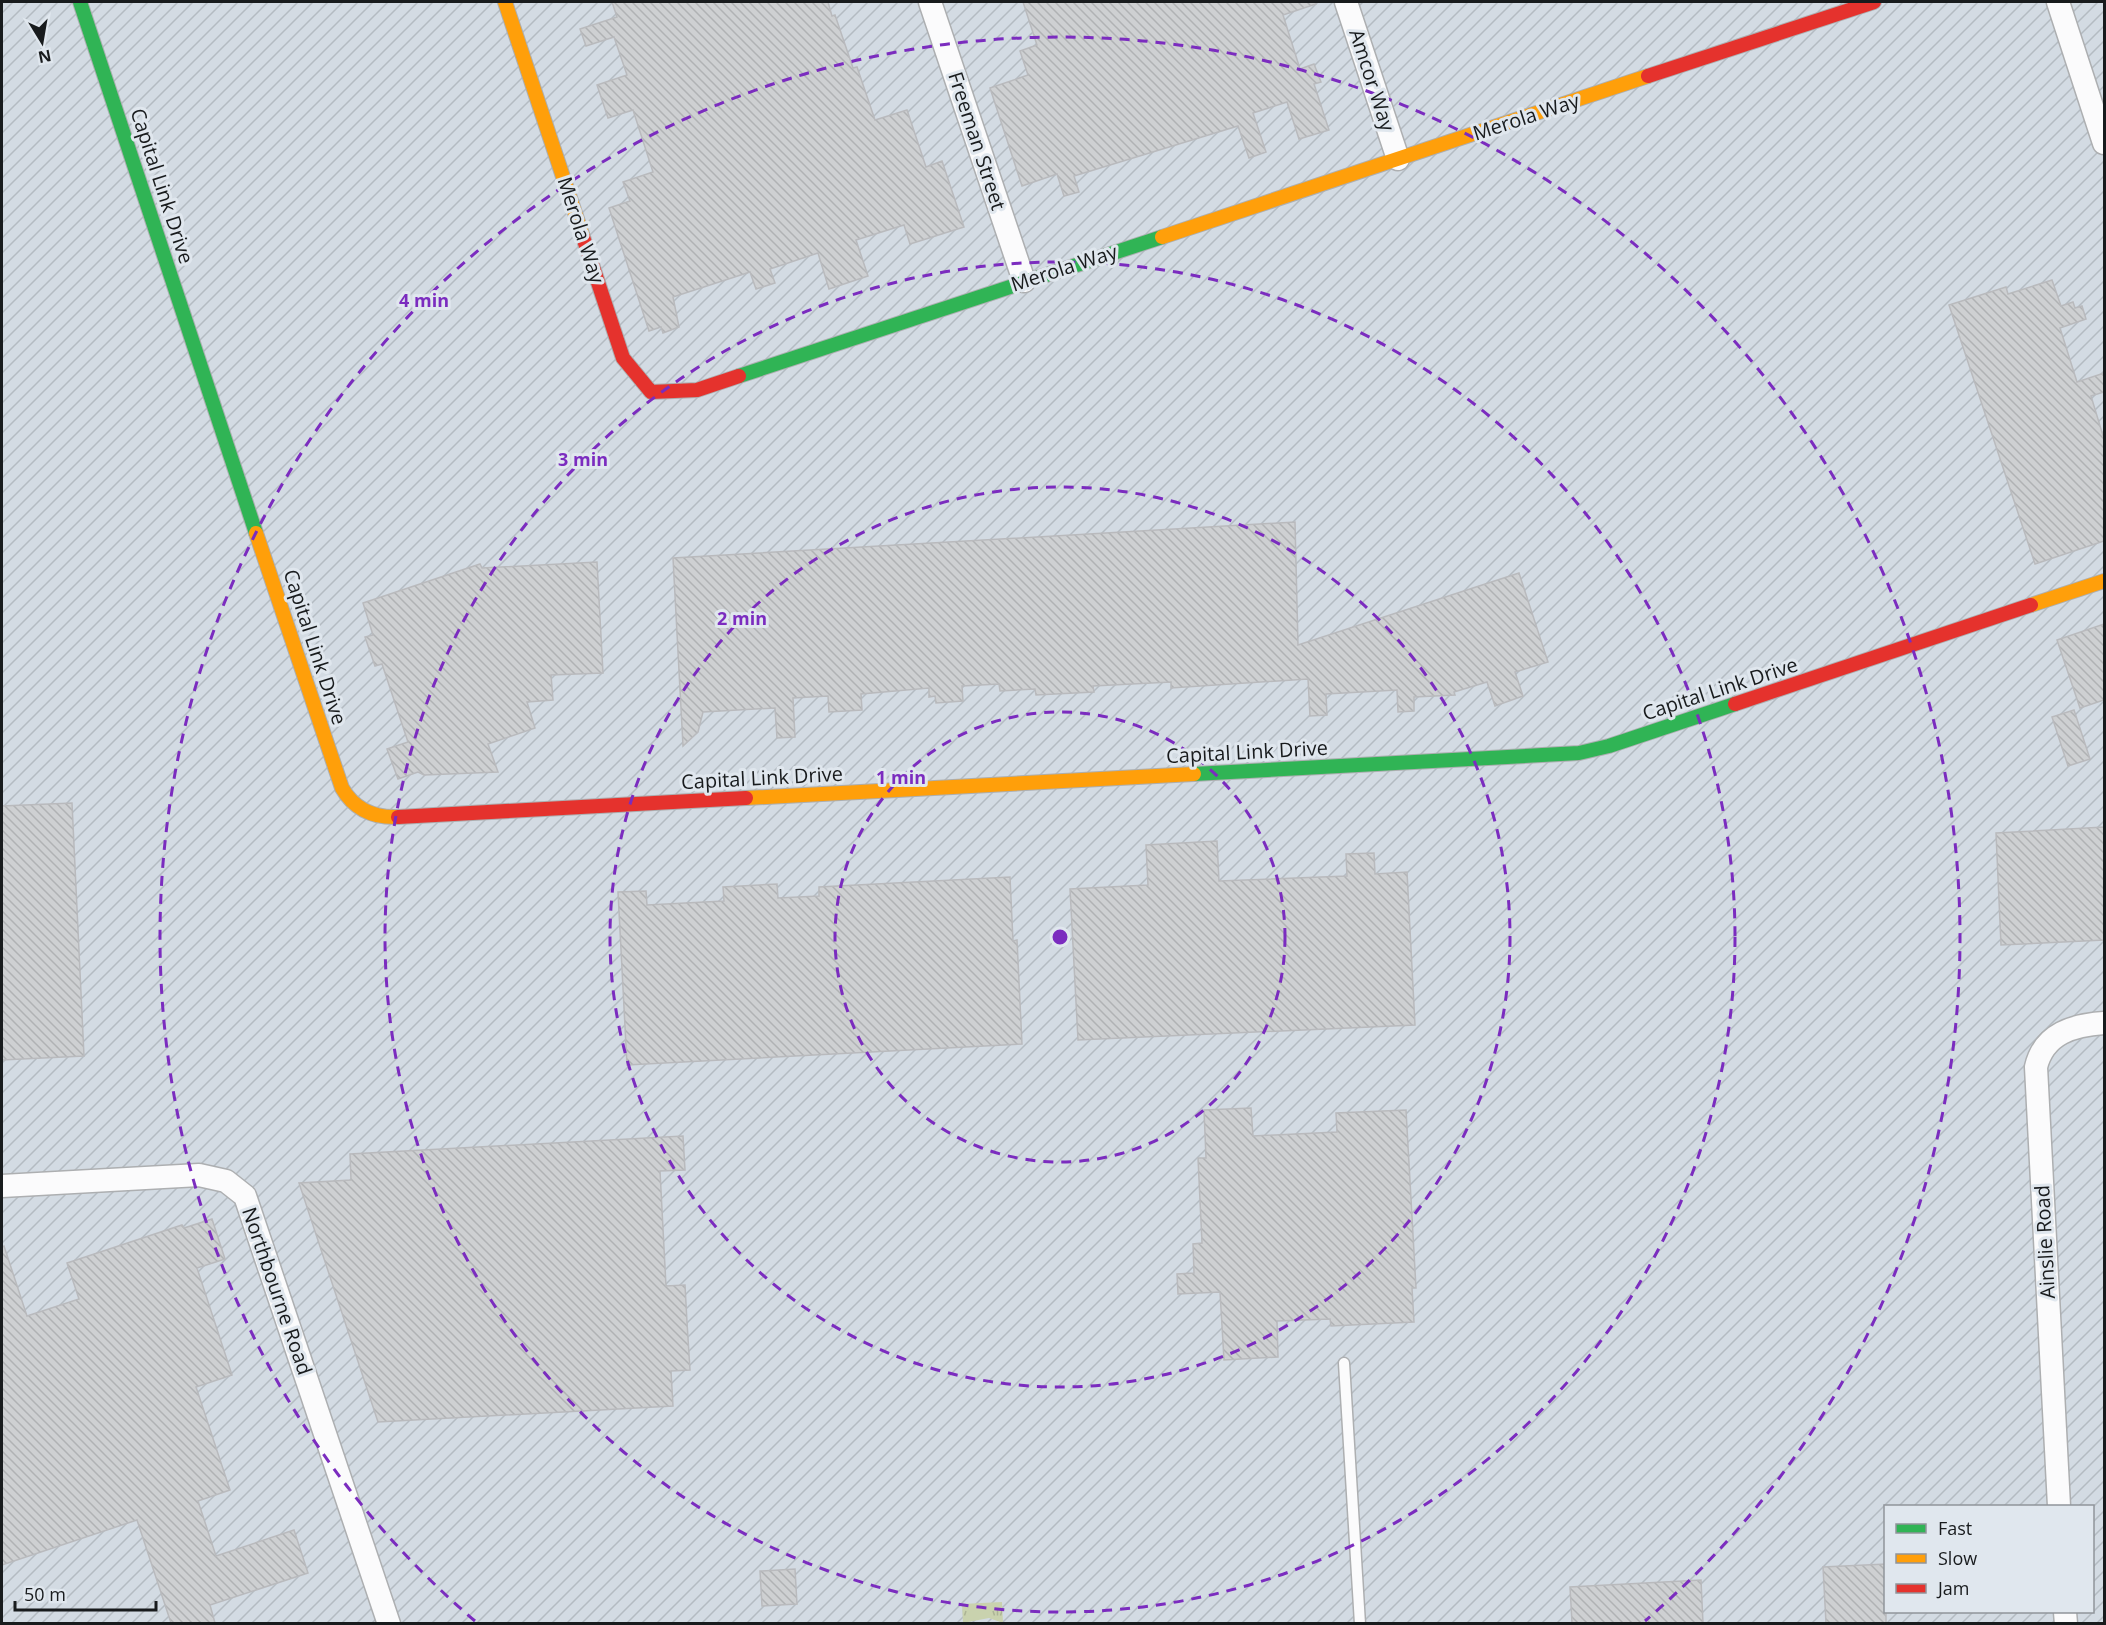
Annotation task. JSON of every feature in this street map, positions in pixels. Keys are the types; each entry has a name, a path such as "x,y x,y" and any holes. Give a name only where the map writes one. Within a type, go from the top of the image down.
{"street":[{"name":"Capital Link Drive","path":"80,2 338,779 350,802 372,815 403,816 1579,753 1609,746 2104,581"},
{"name":"Merola Way","path":"506,2 623,358 651,392 697,390 1875,2"},
{"name":"Freeman Street","path":"930,2 1024,281"},
{"name":"Amcor Way","path":"1346,2 1398,159"},
{"path":"2058,2 2104,143"},
{"name":"Ainslie Road","path":"2059,1505 2036,1067 2044,1048 2062,1032 2074,1027 2104,1023"},
{"name":"Northbourne Road","path":"2,1186 199,1175 226,1181 245,1196 389,1623"}],"lane":[{"path":"1344,1363 1360,1623"}],"shaded area":[{"path":"2,2 2104,2 2104,1623 2,1624"}],"green space":[{"path":"1002,1602 1003,1623 989,1618 963,1623 962,1604"}],"building":[{"path":"612,2 828,2 832,16 835,15 853,68 857,67 875,120 907,110 926,167 942,161 964,227 910,244 904,225 856,240 868,276 829,289 818,253 770,269 775,283 756,289 750,272 673,297 679,327 663,333 661,327 649,331 609,208 630,201 623,182 653,172 633,110 608,118 597,85 627,75 614,37 586,46 580,29 617,17"},
{"path":"1023,2 1316,2 1316,4 1283,15 1300,69 1314,64 1321,82 1314,84 1329,130 1299,139 1287,102 1253,113 1266,152 1249,158 1238,126 1074,176 1079,192 1064,196 1057,174 1022,186 990,88 1028,75 1020,51 1037,45"},
{"path":"2052,280 2061,306 2073,302 2075,308 2082,306 2086,319 2060,328 2077,382 2104,373 2104,392 2091,396 2104,439 2104,541 2035,564 1949,305 2006,287 2008,294"},
{"path":"1295,522 1298,645 1519,573 1548,662 1515,672 1523,696 1495,706 1487,682 1454,692 1455,695 1414,697 1414,711 1398,712 1397,690 1326,694 1327,715 1310,716 1308,679 1171,688 1171,682 1093,686 1094,692 1036,695 1035,689 1000,691 999,684 962,686 963,701 936,703 935,696 929,697 929,688 861,694 862,710 829,712 828,696 793,698 795,737 777,738 775,708 703,712 698,732 683,746 673,558"},
{"path":"597,562 603,673 551,675 553,700 527,702 535,728 488,744 498,772 424,775 418,772 398,779 387,749 408,742 382,664 375,666 365,637 373,635 363,603 480,564 482,568"},
{"path":"2104,624 2104,700 2080,708 2057,640"},
{"path":"2074,710 2090,759 2068,766 2052,717"},
{"path":"72,803 84,1056 2,1060 2,806"},
{"path":"2104,827 2104,940 2001,945 1996,833"},
{"path":"1217,841 1219,881 1347,876 1346,854 1374,853 1375,874 1407,872 1415,1025 1078,1040 1070,889 1148,885 1146,845"},
{"path":"1010,877 1013,941 1017,940 1022,1044 627,1065 618,892 646,891 647,905 724,901 723,887 777,884 778,898 819,896 819,887"},
{"path":"1251,1108 1253,1136 1337,1132 1336,1113 1406,1110 1416,1288 1412,1288 1414,1322 1331,1326 1330,1319 1277,1321 1278,1357 1224,1360 1220,1292 1178,1294 1177,1274 1194,1273 1193,1244 1202,1243 1198,1158 1206,1158 1204,1110"},
{"path":"683,1136 685,1170 660,1171 666,1286 685,1285 690,1370 671,1371 673,1406 378,1422 299,1183 351,1180 350,1154"},
{"path":"212,1219 225,1259 197,1268 232,1375 196,1387 230,1490 198,1501 216,1556 294,1530 308,1573 210,1605 215,1623 171,1623 137,1520 2,1565 2,1247 4,1246 27,1316 79,1299 67,1263 182,1225 184,1228"},
{"path":"1884,1564 1886,1623 1826,1623 1823,1567"},
{"path":"795,1569 797,1604 762,1606 760,1571"},
{"path":"1701,1580 1703,1623 1572,1623 1570,1587"}],"traffic: fast":[{"path":"80,2 256,533"},
{"path":"739,376 1162,237"},
{"path":"1194,774 1579,753 1609,746 1735,704"}],"traffic: slow":[{"path":"505,2 583,237"},
{"path":"1162,237 1648,76"},
{"path":"256,533 342,788 352,802 365,811 380,816 398,817"},
{"path":"2031,605 2104,581"},
{"path":"746,798 1194,774"}],"traffic: jam":[{"path":"1648,76 1874,2"},
{"path":"583,237 623,358 651,392 697,390 739,376"},
{"path":"1735,704 2031,605"},
{"path":"398,817 746,798"}]}
